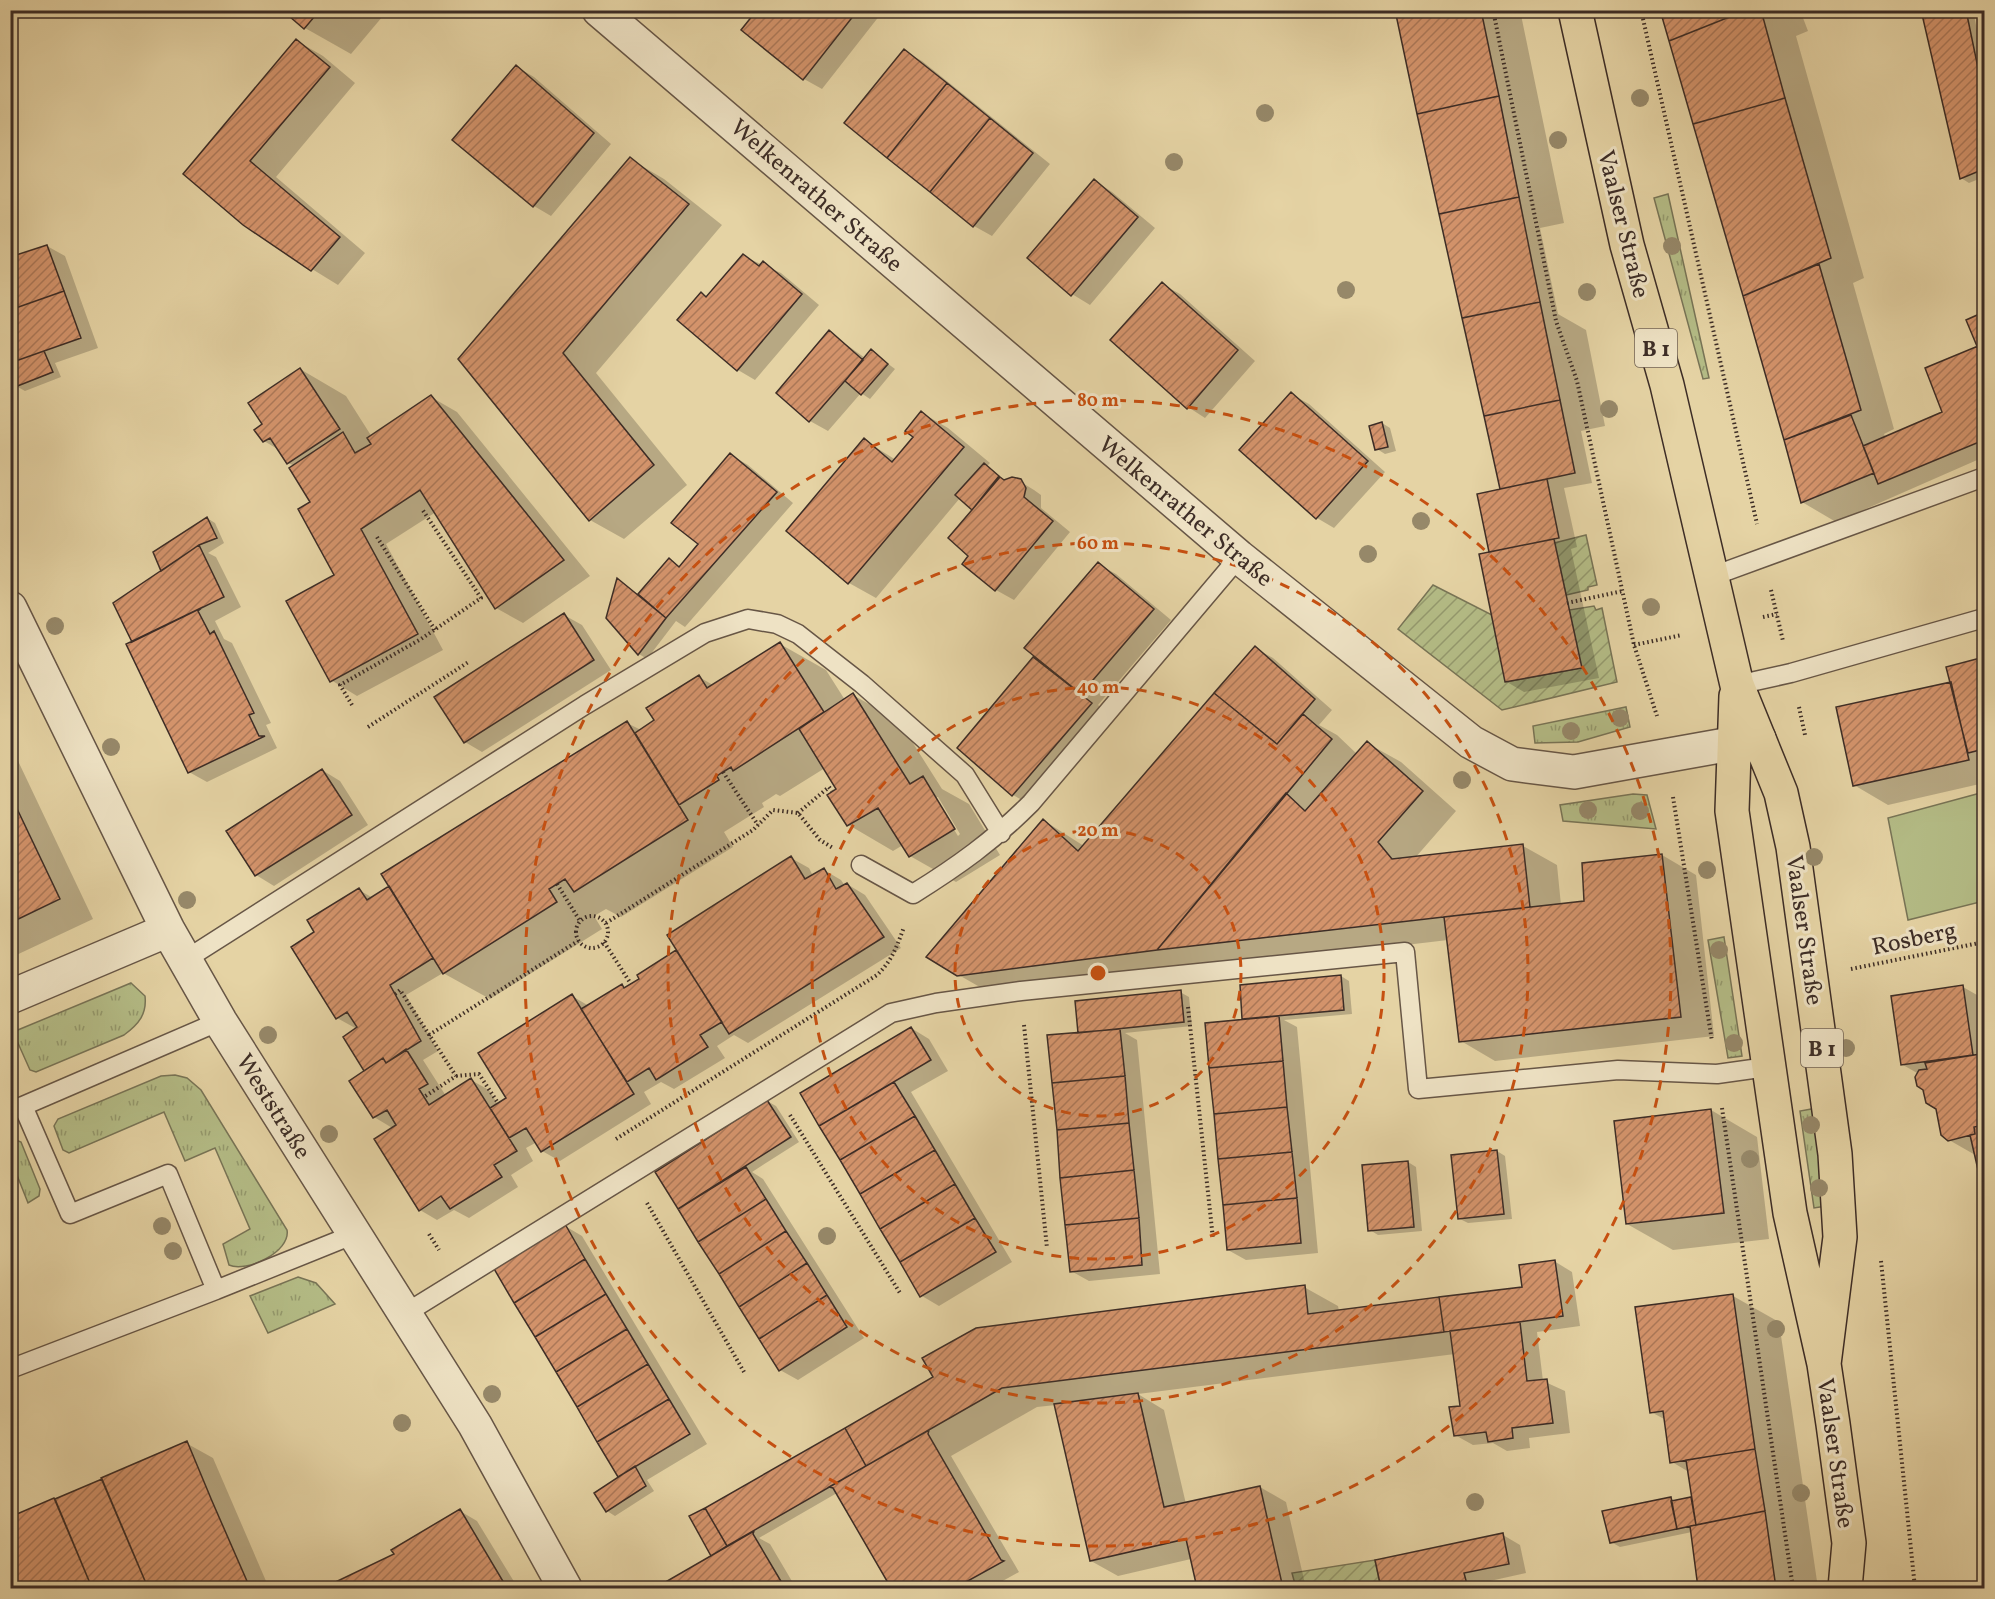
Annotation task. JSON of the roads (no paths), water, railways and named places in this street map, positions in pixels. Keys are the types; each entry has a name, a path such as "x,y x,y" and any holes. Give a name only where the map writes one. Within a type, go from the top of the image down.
{"main road":[{"name":"Vaalser Straße","path":"1575,10 1627,245 1667,385 1737,685 1746,741 1731,811 1790,1213 1824,1364 1849,1543 1845,1588"},
{"name":"Vaalser Straße","path":"1746,741 1781,793 1793,847 1835,1154 1840,1237 1824,1364"},
{"name":"Vaalser Straße","path":"1849,1543 1869,1588"}],"street":[{"name":"Welkenrather Straße","path":"599,10 1239,557 1471,742 1512,764 1574,772 1746,741"},
{"name":"Weststraße","path":"10,608 168,930 220,1021 475,1425 565,1588"},
{"path":"10,997 168,930"}],"lane":[{"path":"1713,576 1984,477"},
{"path":"861,865 913,894 966,861 1001,833 1031,803 1239,557"},
{"path":"1737,685 1791,674 1984,618"},
{"path":"185,960 595,699 705,633 748,619 777,624 798,634 862,684 965,775 1001,833"},
{"path":"406,1313 891,1013 936,1003 1185,973 1405,952 1418,1089 1618,1070 1717,1074 1767,1068"},
{"path":"216,1290 168,1174 70,1214 17,1109 220,1021"},
{"path":"10,1369 355,1234"}]}
